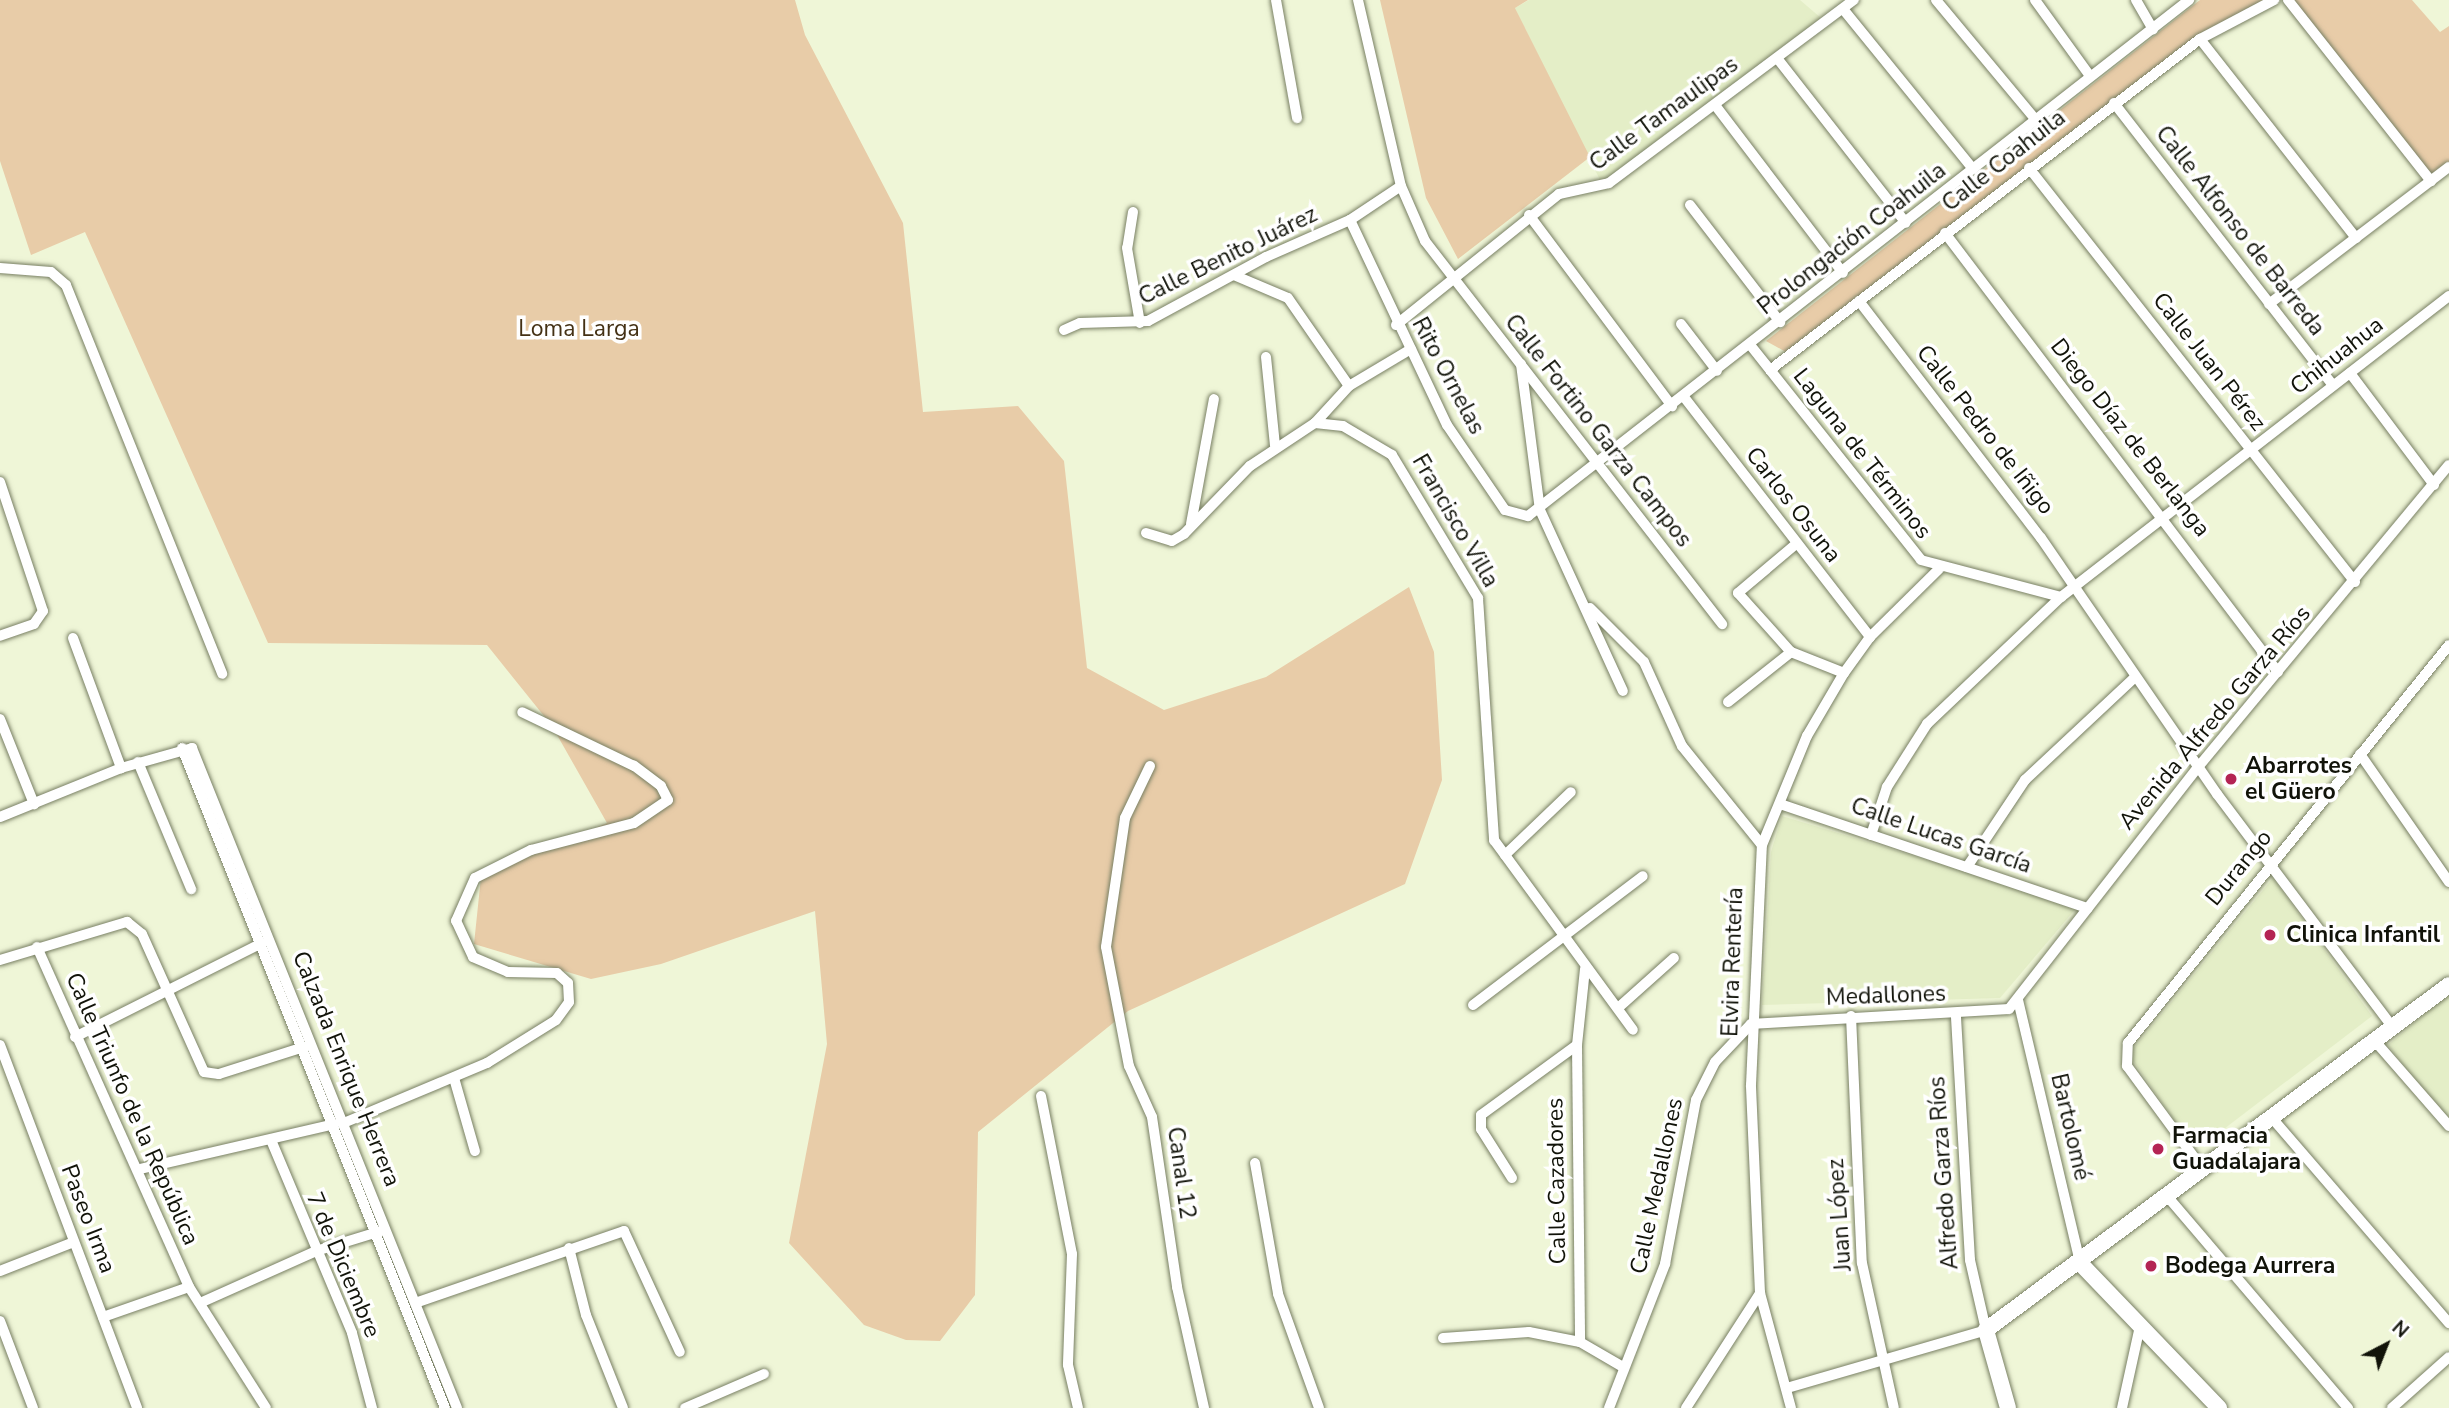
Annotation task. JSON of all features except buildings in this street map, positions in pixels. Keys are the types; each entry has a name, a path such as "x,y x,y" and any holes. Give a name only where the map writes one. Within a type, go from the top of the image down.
{"street":[{"path":"1276,0 1297,118"},
{"name":"Calle Fortino Garza Campos","path":"1358,0 1401,186 1450,278 1521,364 1722,624"},
{"name":"Calle Tamaulipas","path":"1396,325 1529,215 1572,186 1604,186 1854,0"},
{"path":"1936,0 2035,119"},
{"path":"2035,0 2090,76"},
{"path":"2136,0 2153,29"},
{"name":"Prolongación Coahuila","path":"1540,510 1597,462 1751,346 2189,0"},
{"name":"Calle Coahuila","path":"1770,370 2200,39 2274,0"},
{"path":"2288,0 2431,181"},
{"path":"1843,9 1973,169"},
{"path":"2200,39 2356,238"},
{"path":"1777,58 1906,223"},
{"name":"Calle Alfonso de Barreda","path":"2114,103 2333,385"},
{"path":"1715,105 1843,273"},
{"path":"2269,304 2449,167"},
{"name":"Calle Juan Pérez","path":"2029,168 2355,582"},
{"name":"Calle Benito Juárez","path":"1064,330 1080,323 1140,323 1350,220 1401,186"},
{"path":"1690,205 1780,322"},
{"path":"1133,212 1127,248 1140,323"},
{"path":"1529,215 1672,406"},
{"name":"Rito Ornelas","path":"1350,220 1396,325 1411,349 1441,415 1498,501 1517,516 1540,510"},
{"name":"Diego Díaz de Berlanga","path":"1945,233 2165,516 2278,672"},
{"path":"0,268 51,272 66,285 222,674"},
{"path":"1236,275 1288,298 1349,386"},
{"name":"Chihuahua","path":"2072,588 2449,296"},
{"name":"Calle Pedro de Iñigo","path":"1859,301 2392,1026"},
{"path":"1681,324 1717,371"},
{"name":"Laguna de Términos","path":"1751,346 1898,537 1939,569 2060,597"},
{"path":"1146,533 1172,541 1275,446 1315,423 1349,386 1411,349"},
{"path":"1266,357 1275,446"},
{"path":"1521,364 1540,510 1623,691"},
{"path":"2350,373 2434,485"},
{"name":"Carlos Osuna","path":"1684,397 1870,637"},
{"path":"1191,524 1214,399"},
{"name":"Francisco Villa","path":"1315,423 1343,426 1392,455 1478,598 1490,746 1487,813 1506,855"},
{"name":"Avenida Alfredo Garza Ríos","path":"2018,1000 2199,766 2355,582 2449,465"},
{"path":"0,482 43,611 34,624 0,636"},
{"path":"1796,544 1738,593 1791,652 1844,673"},
{"name":"Elvira Rentería","path":"1791,1408 1760,1293 1751,1024 1762,845 1807,736 1844,673 1870,637 1939,569"},
{"path":"1871,835 1887,787 1927,724 2072,588"},
{"path":"1585,604 1644,663 1682,746 1762,845"},
{"path":"73,638 121,768"},
{"name":"Durango","path":"2202,1168 2124,1057 2133,1035 2271,861 2449,646"},
{"path":"1728,702 1791,652"},
{"path":"1967,867 2025,780 2135,677"},
{"path":"140,1169 340,1123 454,1078 511,1050 564,1011 569,1002 564,978 489,967 473,957 456,921 466,890 491,866 634,823 668,800 661,786 634,766 522,712"},
{"path":"0,719 34,804"},
{"path":"0,817 121,768 187,748"},
{"name":"Calzada Enrique Herrera","path":"187,748 304,1047 340,1123"},
{"name":"Calzada Enrique Herrera","path":"187,748 382,1230 445,1408"},
{"path":"2360,754 2449,882"},
{"path":"138,762 191,889"},
{"name":"Canal 12","path":"1150,766 1125,818 1106,947 1129,1066 1152,1117 1174,1274 1204,1408"},
{"path":"1571,792 1506,855 1585,969 1633,1030"},
{"name":"Calle Lucas García","path":"1780,804 2088,908"},
{"path":"1473,1005 1562,933 1643,876"},
{"path":"0,960 127,922 142,934 204,1072 219,1074 304,1047"},
{"path":"75,1037 262,943"},
{"name":"Calle Triunfo de la República","path":"37,947 75,1037 140,1169 189,1287 266,1408"},
{"path":"1618,1008 1674,958"},
{"name":"Calle Cazadores","path":"1580,1342 1577,1045 1585,969"},
{"path":"1787,1388 1986,1330 2080,1263 2202,1168 2449,985"},
{"name":"Medallones","path":"1751,1024 1851,1016 2003,1012 2018,1000"},
{"name":"Bartolomé","path":"2018,1000 2080,1263"},
{"name":"Alfredo Garza Ríos","path":"1956,1014 1970,1260 2008,1408"},
{"name":"Juan López","path":"1851,1016 1862,1263 1894,1408"},
{"name":"Calle Medallones","path":"1609,1408 1665,1264 1696,1100 1715,1062 1751,1024"},
{"path":"2374,1040 2449,1126"},
{"name":"Paseo Irma","path":"0,1045 136,1408"},
{"path":"1512,1178 1480,1129 1480,1115 1577,1045"},
{"path":"454,1078 475,1152"},
{"path":"1041,1096 1072,1254 1068,1365 1078,1408"},
{"path":"2272,1118 2449,1323"},
{"name":"7 de Diciembre","path":"271,1140 352,1333 372,1408"},
{"path":"1255,1163 1278,1294 1320,1408"},
{"path":"2167,1196 2348,1408"},
{"path":"200,1303 316,1251 382,1230"},
{"name":"Calzada Enrique Herrera","path":"382,1230 418,1302 457,1408"},
{"path":"418,1302 624,1231 680,1352"},
{"path":"0,1272 74,1242"},
{"path":"569,1248 586,1315 623,1408"},
{"path":"2080,1263 2139,1331 2219,1408"},
{"path":"103,1317 189,1287"},
{"path":"1686,1408 1760,1293"},
{"path":"0,1321 33,1408"},
{"path":"2122,1408 2139,1331"},
{"path":"1443,1338 1529,1332 1580,1342 1623,1367"},
{"path":"2392,1408 2449,1357"},
{"path":"685,1408 764,1374"}],"shaded area":[{"path":"1529,0 1800,0 1821,18 1602,184 1515,8"},
{"path":"1782,816 2078,906 2000,998 1762,1005 1771,852"},
{"name":"Clinica Infantil","path":"2273,878 2372,1016 2203,1145 2192,1146 2132,1059 2133,1049"},
{"path":"2449,994 2449,1124 2388,1045"}],"green space":[{"name":"Loma Larga","path":"0,0 795,0 805,35 903,223 923,412 1018,406 1064,461 1087,668 1164,710 1266,677 1409,587 1434,652 1442,780 1405,884 1128,1011 978,1132 975,1295 940,1341 906,1340 864,1325 789,1243 827,1044 815,911 661,964 591,979 474,944 481,877 607,823 552,726 487,645 268,643 85,232 31,255 0,161"},
{"path":"1380,0 1528,0 1515,8 1590,157 1458,259 1426,198"},
{"path":"2200,0 2275,0 2240,14 1786,352 1766,341"},
{"path":"2288,0 2412,0 2440,32 2449,26 2449,167 2431,181"}],"place":[{"name":"Abarrotes el Güero","path":"2231,779"},
{"name":"Clinica Infantil","path":"2270,935"},
{"name":"Farmacia Guadalajara","path":"2158,1149"},
{"name":"Bodega Aurrera","path":"2151,1266"}]}
